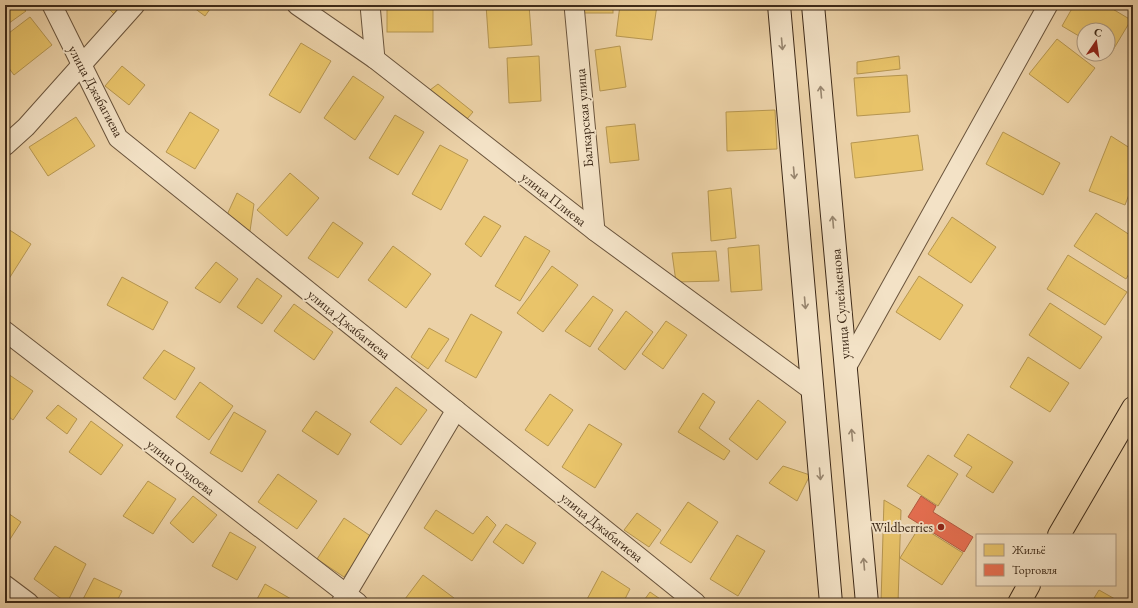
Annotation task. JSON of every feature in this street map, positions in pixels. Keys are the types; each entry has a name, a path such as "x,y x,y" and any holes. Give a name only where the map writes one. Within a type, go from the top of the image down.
{"main road":[{"path":"779,5 832,603"},
{"name":"улица Сулейменова","path":"813,5 867,603"},
{"path":"1059,534 1133,408"},
{"path":"1019,603 1028,586"}],"street":[{"name":"улица Джабагиева","path":"52,5 118,138 696,603"},
{"path":"5,146 26,127 136,5"},
{"name":"улица Плиева","path":"297,5 375,58 595,231 813,391"},
{"path":"370,5 375,58"},
{"name":"Балкарская улица","path":"574,5 595,231"},
{"path":"846,368 1048,5"},
{"name":"улица Оздоева","path":"5,331 348,600"},
{"path":"348,600 456,410"},
{"path":"5,585 30,603"}],"building: Жильё":[{"path":"5,5 19,5 26,11 5,26"},
{"path":"105,5 128,5 117,17"},
{"path":"190,5 213,5 205,16"},
{"path":"387,5 433,5 433,32 387,32"},
{"path":"486,5 529,5 532,45 489,48"},
{"path":"573,5 613,5 613,13 573,13"},
{"path":"620,5 657,5 652,40 616,36"},
{"path":"1074,5 1106,5 1131,20 1116,45 1116,22 1076,22 1076,34 1062,26"},
{"path":"30,17 52,45 14,75 5,63 5,36"},
{"path":"1057,39 1076,54 1076,62 1087,62 1095,68 1068,103 1029,74"},
{"path":"301,43 331,61 300,113 269,95"},
{"path":"620,46 626,87 600,91 595,50"},
{"path":"539,56 541,101 509,103 507,58"},
{"path":"899,56 900,69 857,74 857,62"},
{"path":"122,66 145,85 129,105 105,86"},
{"path":"907,75 910,112 857,116 854,78"},
{"path":"353,76 384,97 355,140 324,118"},
{"path":"438,84 473,112 467,119 430,90"},
{"path":"775,110 777,149 727,151 726,112"},
{"path":"190,112 219,130 195,169 166,152"},
{"path":"395,115 424,132 398,175 369,158"},
{"path":"76,117 95,146 48,176 29,147"},
{"path":"635,124 639,160 610,163 606,127"},
{"path":"1003,132 1060,163 1043,195 986,164"},
{"path":"918,135 923,170 855,178 851,143"},
{"path":"1111,136 1133,150 1133,184 1125,205 1089,191"},
{"path":"440,145 468,160 441,210 412,194"},
{"path":"290,173 319,198 287,236 257,210"},
{"path":"731,188 736,238 711,241 708,191"},
{"path":"237,193 254,204 250,231 226,217"},
{"path":"1096,213 1133,237 1133,267 1126,279 1074,246"},
{"path":"484,216 501,226 481,257 465,244"},
{"path":"952,217 996,247 971,283 928,254"},
{"path":"333,222 363,243 338,278 308,258"},
{"path":"5,227 31,244 5,285"},
{"path":"525,236 550,251 520,301 495,286"},
{"path":"759,245 762,290 731,292 728,248"},
{"path":"393,246 431,274 406,308 368,280"},
{"path":"716,251 719,281 676,282 672,253"},
{"path":"1068,255 1127,292 1105,325 1047,289"},
{"path":"216,262 238,279 220,303 195,288"},
{"path":"552,266 578,285 543,332 517,313"},
{"path":"919,276 963,305 940,340 896,312"},
{"path":"122,277 168,302 153,330 107,305"},
{"path":"257,278 282,296 262,324 237,307"},
{"path":"593,296 613,310 590,347 565,331"},
{"path":"1050,303 1102,337 1080,369 1029,335"},
{"path":"294,304 333,332 314,360 274,331"},
{"path":"626,311 653,332 625,370 598,349"},
{"path":"471,314 502,332 476,378 445,361"},
{"path":"666,321 687,335 663,369 642,354"},
{"path":"429,328 449,339 428,369 411,357"},
{"path":"164,350 195,368 175,400 143,378"},
{"path":"1028,357 1069,383 1050,412 1010,387"},
{"path":"5,372 33,391 13,420 5,414"},
{"path":"200,382 233,406 209,440 176,417"},
{"path":"396,387 427,410 401,445 370,422"},
{"path":"703,393 715,402 699,428 730,451 724,460 678,432"},
{"path":"550,394 573,410 548,446 525,430"},
{"path":"758,400 786,422 757,460 729,439"},
{"path":"58,405 77,419 67,434 46,418"},
{"path":"316,411 351,434 338,455 302,431"},
{"path":"234,412 266,431 242,472 210,453"},
{"path":"91,421 123,445 101,475 69,452"},
{"path":"589,424 622,444 595,488 562,467"},
{"path":"968,434 1013,462 993,493 966,476 972,467 954,456"},
{"path":"928,455 958,474 938,506 907,486"},
{"path":"783,466 810,475 797,501 769,483"},
{"path":"278,474 317,501 297,529 258,502"},
{"path":"148,481 176,499 153,534 123,516"},
{"path":"193,496 217,515 193,543 170,523"},
{"path":"884,500 901,510 898,603 881,603"},
{"path":"688,502 718,522 691,563 660,543"},
{"path":"436,510 473,534 487,516 496,525 472,561 424,528"},
{"path":"5,511 21,522 5,547"},
{"path":"637,513 661,530 649,547 624,530"},
{"path":"344,518 372,537 344,577 317,559"},
{"path":"506,524 536,543 523,564 493,542"},
{"path":"920,526 963,553 942,585 900,558"},
{"path":"230,532 256,547 237,580 212,566"},
{"path":"737,535 765,551 738,596 710,579"},
{"path":"55,546 86,564 67,603 34,579"},
{"path":"602,571 630,589 623,603 585,603"},
{"path":"423,575 454,598 450,603 402,603"},
{"path":"94,578 122,591 116,603 81,603"},
{"path":"265,584 298,603 255,603"},
{"path":"1099,590 1122,603 1091,603"},
{"path":"650,592 666,603 642,603"}],"building: Торговля":[{"name":"Wildberries","path":"921,496 936,506 933,512 973,537 964,552 908,517"}],"place":[{"name":"Wildberries","path":"941,527"}]}
